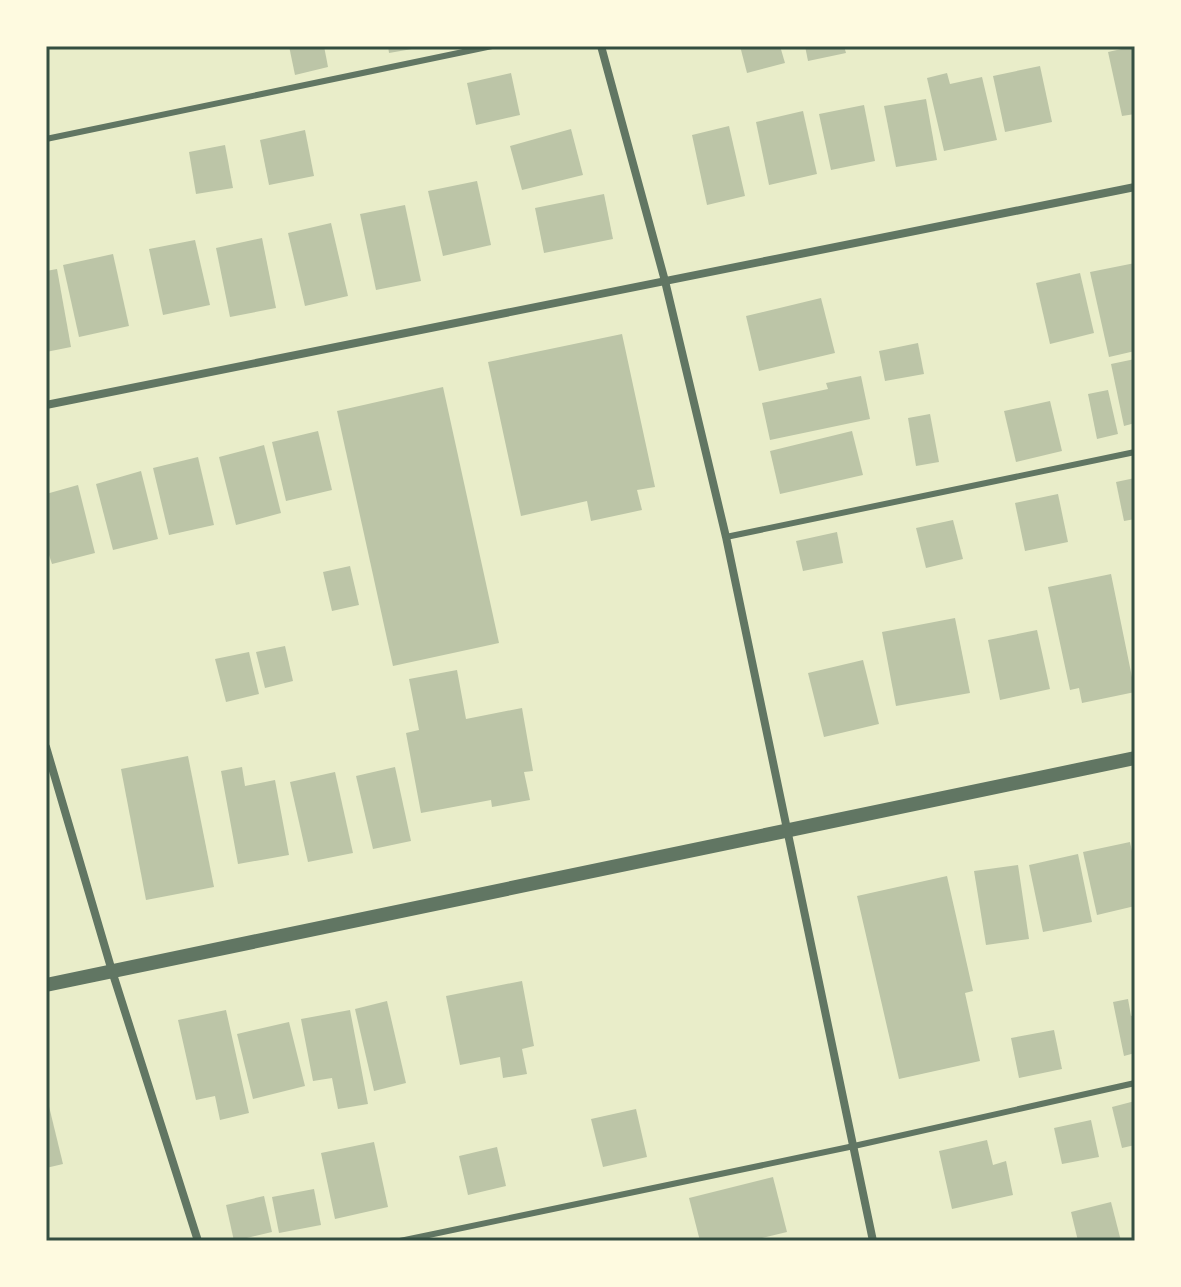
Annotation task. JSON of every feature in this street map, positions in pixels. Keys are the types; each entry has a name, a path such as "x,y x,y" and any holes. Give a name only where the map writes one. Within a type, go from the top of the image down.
{"street":[{"path":"601,46 665,281 726,537 873,1241"},
{"path":"46,405 1135,187"},
{"path":"46,747 112,971 198,1241"},
{"path":"46,985 1135,758"}],"lane":[{"path":"46,139 492,46"},
{"path":"726,537 1135,452"},
{"path":"400,1241 854,1146 1135,1083"}],"building":[{"path":"289,46 324,46 328,67 295,75"},
{"path":"388,46 412,46 412,49 389,53"},
{"path":"740,46 780,46 785,63 747,73"},
{"path":"805,46 844,46 846,53 808,61"},
{"path":"1135,46 1135,114 1122,116 1108,52"},
{"path":"1040,66 1052,122 1005,132 993,76"},
{"path":"511,73 520,115 476,125 467,83"},
{"path":"947,73 950,84 982,77 997,140 944,151 927,78"},
{"path":"926,99 937,160 896,167 884,106"},
{"path":"864,105 875,161 831,170 819,114"},
{"path":"803,111 817,174 769,185 756,122"},
{"path":"729,126 745,196 707,205 692,135"},
{"path":"571,129 583,175 522,190 510,146"},
{"path":"305,130 314,176 269,185 260,140"},
{"path":"225,145 233,188 196,194 189,152"},
{"path":"477,181 491,245 443,256 428,191"},
{"path":"604,194 613,239 544,253 535,208"},
{"path":"405,205 421,281 376,290 360,214"},
{"path":"331,223 348,296 305,306 288,233"},
{"path":"262,238 276,308 230,317 216,248"},
{"path":"195,240 210,305 163,315 149,249"},
{"path":"113,254 129,326 79,337 63,265"},
{"path":"1135,263 1135,351 1109,357 1090,272"},
{"path":"57,269 71,347 46,352 46,271"},
{"path":"1080,273 1094,333 1050,344 1036,283"},
{"path":"821,298 835,353 759,371 746,316"},
{"path":"622,334 655,487 637,490 642,510 591,521 587,501 521,516 488,362"},
{"path":"918,343 924,374 885,381 879,351"},
{"path":"1135,359 1135,423 1124,426 1111,364"},
{"path":"861,376 870,419 770,440 762,403 828,389 826,383"},
{"path":"443,387 499,643 393,666 337,411"},
{"path":"1108,390 1118,434 1097,439 1088,394"},
{"path":"1050,401 1062,451 1016,462 1004,411"},
{"path":"930,414 939,462 916,466 908,418"},
{"path":"318,431 332,490 286,501 272,442"},
{"path":"852,431 863,475 780,494 770,451"},
{"path":"264,445 281,513 236,525 219,457"},
{"path":"198,457 214,525 169,535 153,468"},
{"path":"141,471 158,539 113,550 96,484"},
{"path":"1135,478 1135,519 1124,521 1116,482"},
{"path":"78,485 95,553 52,564 46,546 46,494"},
{"path":"1058,494 1068,542 1025,551 1015,503"},
{"path":"953,520 963,559 926,568 916,528"},
{"path":"837,532 843,563 803,571 796,541"},
{"path":"350,566 359,605 332,611 323,572"},
{"path":"1111,574 1135,692 1082,703 1079,688 1070,690 1048,587"},
{"path":"955,618 970,693 896,706 882,632"},
{"path":"1037,630 1050,689 1000,700 988,640"},
{"path":"285,646 293,681 265,688 256,652"},
{"path":"249,652 259,694 226,702 215,659"},
{"path":"863,660 879,724 824,737 808,673"},
{"path":"457,670 466,719 522,708 533,771 524,772 530,800 492,807 491,800 421,813 406,733 419,730 409,679"},
{"path":"188,756 214,887 146,900 121,769"},
{"path":"242,767 245,786 275,780 289,855 238,864 221,771"},
{"path":"395,767 411,841 373,849 356,776"},
{"path":"335,772 353,853 308,862 290,782"},
{"path":"1130,842 1135,865 1135,906 1097,915 1083,852"},
{"path":"1078,854 1092,922 1043,932 1029,865"},
{"path":"1018,865 1029,939 986,945 974,871"},
{"path":"947,876 973,991 965,993 980,1061 899,1079 857,896"},
{"path":"522,981 534,1046 522,1049 527,1074 503,1078 500,1057 460,1065 446,996"},
{"path":"1128,999 1131,1016 1135,1015 1135,1053 1124,1056 1113,1002"},
{"path":"387,1001 406,1083 374,1091 355,1009"},
{"path":"226,1010 249,1113 220,1120 215,1096 196,1100 178,1020"},
{"path":"350,1010 368,1104 338,1109 332,1078 313,1081 301,1019"},
{"path":"289,1022 305,1086 253,1099 237,1034"},
{"path":"1054,1030 1062,1069 1019,1078 1011,1038"},
{"path":"46,1094 63,1164 46,1168"},
{"path":"1135,1101 1135,1145 1122,1148 1112,1107"},
{"path":"636,1109 647,1157 603,1167 591,1119"},
{"path":"1091,1120 1099,1157 1062,1164 1054,1128"},
{"path":"987,1140 993,1165 1006,1161 1013,1195 952,1209 939,1151"},
{"path":"374,1142 388,1207 335,1219 321,1153"},
{"path":"497,1147 506,1186 468,1195 459,1156"},
{"path":"773,1177 787,1232 750,1241 700,1241 689,1198"},
{"path":"314,1189 321,1225 279,1233 272,1197"},
{"path":"264,1196 272,1232 234,1241 226,1205"},
{"path":"1111,1202 1121,1241 1078,1241 1071,1212"}]}
